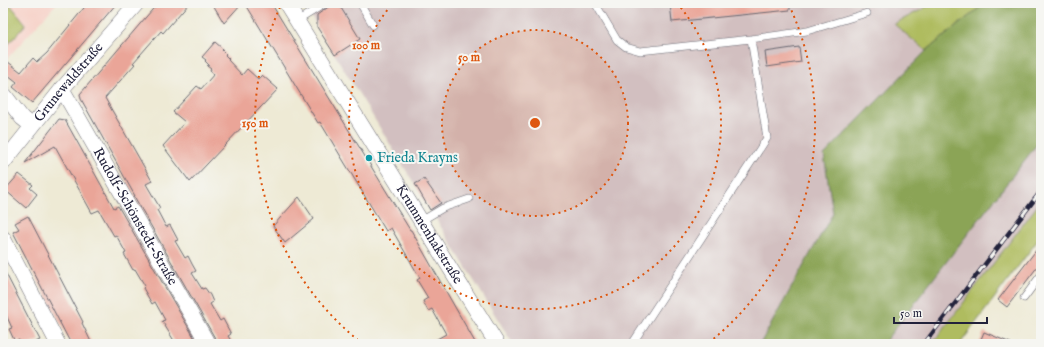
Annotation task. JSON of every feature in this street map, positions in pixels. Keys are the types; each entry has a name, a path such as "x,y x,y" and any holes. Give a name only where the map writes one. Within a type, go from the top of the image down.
{"street":[{"name":"Grunewaldstraße","path":"3,163 62,89 137,3"},
{"name":"Krummenhakstraße","path":"286,3 497,344"},
{"name":"Rudolf-Schönstedt-Straße","path":"62,89 208,344"},
{"path":"3,93 22,118 32,126"},
{"path":"3,238 58,344"}],"lane":[{"path":"297,21 326,3"},
{"path":"360,3 374,25"},
{"path":"595,3 617,40 626,48 640,50 751,39 807,31 867,13"},
{"path":"632,344 767,138 751,39"},
{"path":"421,221 443,208 469,199"},
{"path":"1024,298 1041,275"}],"shaded area":[{"path":"3,3 57,3 3,63"},
{"path":"303,3 985,3 926,51 824,155 833,213 760,344 513,344"},
{"path":"1041,139 1041,201 932,344 883,344"}],"green space":[{"path":"3,3 9,3 26,24 5,48 3,46"},
{"path":"934,3 985,3 926,51 894,24"},
{"path":"985,3 1041,3 1041,139 883,344 760,344 833,213 824,155 926,51"},
{"path":"1041,201 1041,236 960,344 932,344"}],"building":[{"path":"88,3 117,3 32,103 13,87 17,82 3,71 3,58 21,72 33,58 37,62 47,53"},
{"path":"158,3 189,3 163,33 161,31 133,63 135,64 105,98 152,181 146,184 160,208 157,210 166,227 170,225 178,240 175,241 185,258 188,256 196,271 192,273 202,289 205,288 210,295 213,302 210,304 220,321 223,319 231,334 228,336 233,344 217,344 81,99 80,94"},
{"path":"212,3 242,3 224,23"},
{"path":"245,3 271,3 411,230 476,344 428,344 446,334 432,309 428,311 423,301 428,298 417,280 420,278 391,228 386,231"},
{"path":"334,3 338,3 360,39 335,55 317,27 317,15"},
{"path":"670,3 790,3 790,10 672,22"},
{"path":"215,42 223,49 222,50 226,54 225,55 229,59 228,60 242,75 247,69 258,79 262,75 278,89 190,182 163,146 185,122 173,112 197,86 201,89 214,74 207,66 209,65 205,61 206,60 202,57"},
{"path":"799,47 801,62 767,67 765,52"},
{"path":"59,119 65,120 114,208 118,206 198,344 176,344 162,321 165,320 155,302 152,304 143,288 145,286 135,269 133,270 124,254 126,253 116,235 114,236 99,210 92,213 55,146 25,163"},
{"path":"19,174 33,185 30,188 37,194 26,208 5,190"},
{"path":"424,179 441,203 430,210 415,184"},
{"path":"299,197 314,219 285,243 273,226"},
{"path":"28,216 83,322 82,323 92,344 71,344 13,232 19,229 15,223"},
{"path":"1041,244 1041,262 1007,307 998,300"},
{"path":"3,268 40,340 31,344 21,344 19,340 15,342 9,329 12,328 3,308"},
{"path":"984,332 1013,344 979,344"}],"railway":[{"path":"924,344 1041,191"}],"place":[{"name":"Frieda Krayns","path":"369,158"}]}
